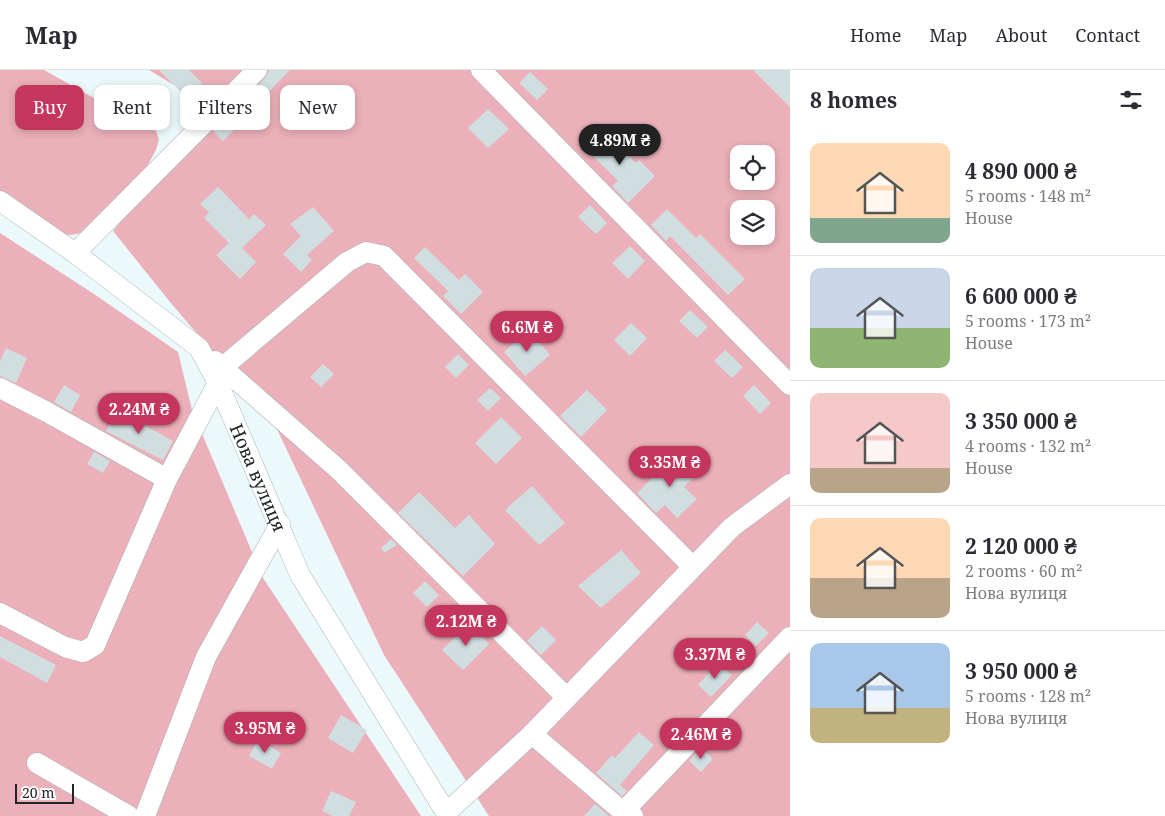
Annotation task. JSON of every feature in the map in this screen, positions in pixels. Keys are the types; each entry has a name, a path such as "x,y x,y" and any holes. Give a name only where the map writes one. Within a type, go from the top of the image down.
{"street":[{"path":"75,253 257,70"},
{"path":"481,70 790,385"},
{"name":"Нова вулиця","path":"0,201 75,253 199,348 221,375 300,575 447,814"},
{"path":"0,613 65,647 84,652 95,645 166,479 221,375 347,262 366,252 384,256 694,567"},
{"path":"221,375 339,470 567,698"},
{"path":"0,388 47,412 166,479"},
{"path":"447,814 532,734 732,527 790,484"},
{"path":"145,816 206,658 280,524"},
{"path":"532,734 628,814 790,638"},
{"path":"37,764 129,816"}],"shaded area":[{"path":"0,70 44,70 71,85 15,85 15,130 84,130 84,92 94,98 94,130 156,131 159,139 156,150 147,166 131,187 84,232 72,235 60,234 0,195"},
{"path":"149,70 790,70 790,816 489,816 384,655 275,425 170,302 113,231 194,130 270,130 270,85 180,85 180,89"},
{"path":"0,233 94,294 178,352 192,410 263,578 421,816 0,816"}],"building":[{"path":"159,70 189,70 202,83 200,85 180,85 180,91"},
{"path":"269,70 290,70 270,91 270,85 258,85"},
{"path":"753,70 790,70 790,107"},
{"path":"530,72 548,89 537,100 519,83"},
{"path":"488,109 509,129 488,148 468,128"},
{"path":"214,130 234,130 223,141"},
{"path":"603,130 636,163 639,160 655,176 628,203 612,186 618,181 585,148"},
{"path":"218,187 249,219 254,214 266,225 242,248 256,262 240,279 216,255 229,243 204,218 209,212 200,204"},
{"path":"590,205 607,223 596,234 578,217"},
{"path":"313,207 334,231 307,255 312,260 301,272 283,254 301,236 290,224"},
{"path":"667,209 696,238 700,234 745,279 728,295 670,236 666,241 651,225"},
{"path":"630,246 645,261 628,279 612,263"},
{"path":"425,247 459,280 465,274 483,292 461,314 443,296 448,291 414,258"},
{"path":"690,310 708,327 697,338 679,321"},
{"path":"631,323 647,338 630,356 614,340"},
{"path":"529,329 550,355 525,376 504,352"},
{"path":"6,348 27,358 16,383 0,376 0,361"},
{"path":"725,350 743,367 732,378 714,361"},
{"path":"458,354 469,365 456,378 445,367"},
{"path":"323,364 334,374 321,387 310,377"},
{"path":"64,385 80,395 71,412 54,402"},
{"path":"754,385 771,403 760,414 743,396"},
{"path":"490,388 501,398 488,411 477,400"},
{"path":"587,390 607,410 581,437 560,416"},
{"path":"117,410 173,441 163,460 106,431"},
{"path":"501,417 522,438 496,464 475,443"},
{"path":"94,452 110,461 103,473 87,464"},
{"path":"675,455 696,475 684,487 697,499 677,518 665,505 656,513 637,493"},
{"path":"532,486 565,523 539,545 505,510"},
{"path":"419,492 455,528 469,515 495,544 463,576 398,513"},
{"path":"391,539 397,545 384,553 381,548"},
{"path":"621,550 641,573 601,608 578,586"},
{"path":"425,581 439,595 427,607 413,593"},
{"path":"757,622 769,633 756,646 745,635"},
{"path":"469,623 489,644 463,670 442,650"},
{"path":"542,626 556,640 541,655 527,641"},
{"path":"0,636 56,665 47,683 0,657"},
{"path":"718,663 732,675 711,697 698,685"},
{"path":"341,715 367,730 353,753 328,738"},
{"path":"639,732 654,745 620,785 627,791 622,796 596,773 612,755 615,758"},
{"path":"258,739 281,753 272,769 249,756"},
{"path":"701,747 713,759 701,772 689,761"},
{"path":"331,791 356,802 349,816 333,816 322,811"},
{"path":"595,804 609,816 584,816"}]}
